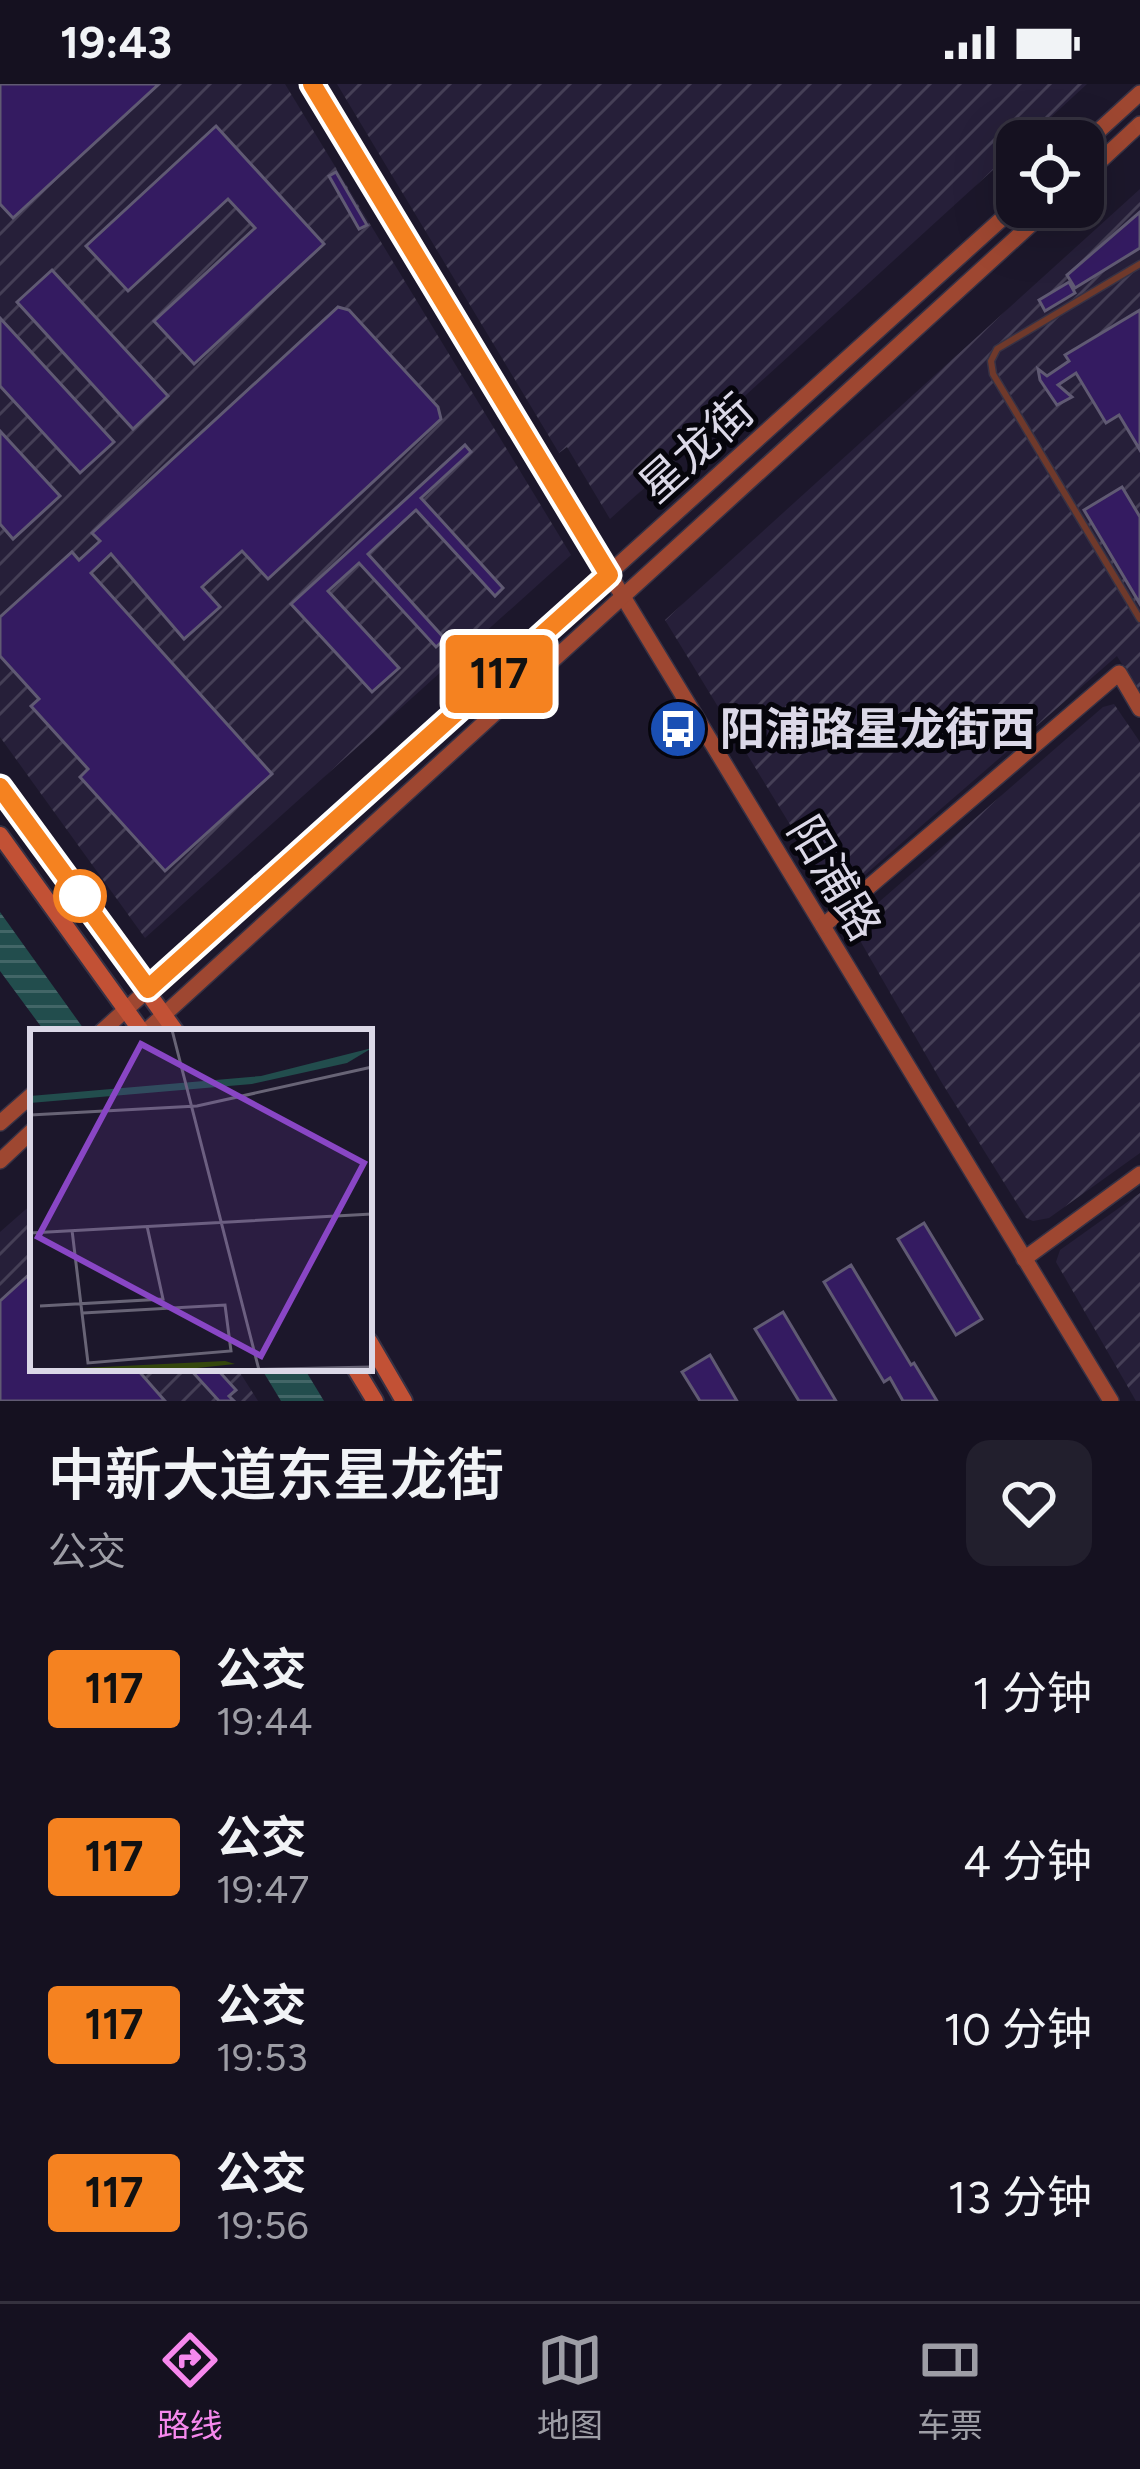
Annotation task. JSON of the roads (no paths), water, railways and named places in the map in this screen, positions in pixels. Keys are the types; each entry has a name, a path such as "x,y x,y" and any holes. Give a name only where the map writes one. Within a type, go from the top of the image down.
{"main road":[{"name":"阳浦路","path":"312,84 1111,1401"},
{"path":"1104,126 1140,93"},
{"path":"1104,157 1140,124"},
{"name":"星龙街","path":"105,1029 996,224"},
{"name":"星龙街","path":"146,1029 1027,228"},
{"path":"823,926 1119,674 1140,709"},
{"path":"0,787 174,1029"},
{"path":"0,835 141,1029"},
{"path":"0,1124 30,1097"},
{"path":"0,1160 30,1133"},
{"path":"1024,1258 1140,1174"},
{"path":"372,1346 404,1401"},
{"path":"357,1371 375,1401"}],"lane":[{"path":"1140,265 997,349 991,361 993,374 1140,619"}],"place":[{"name":"阳浦路星龙街西","path":"678,729"}]}
